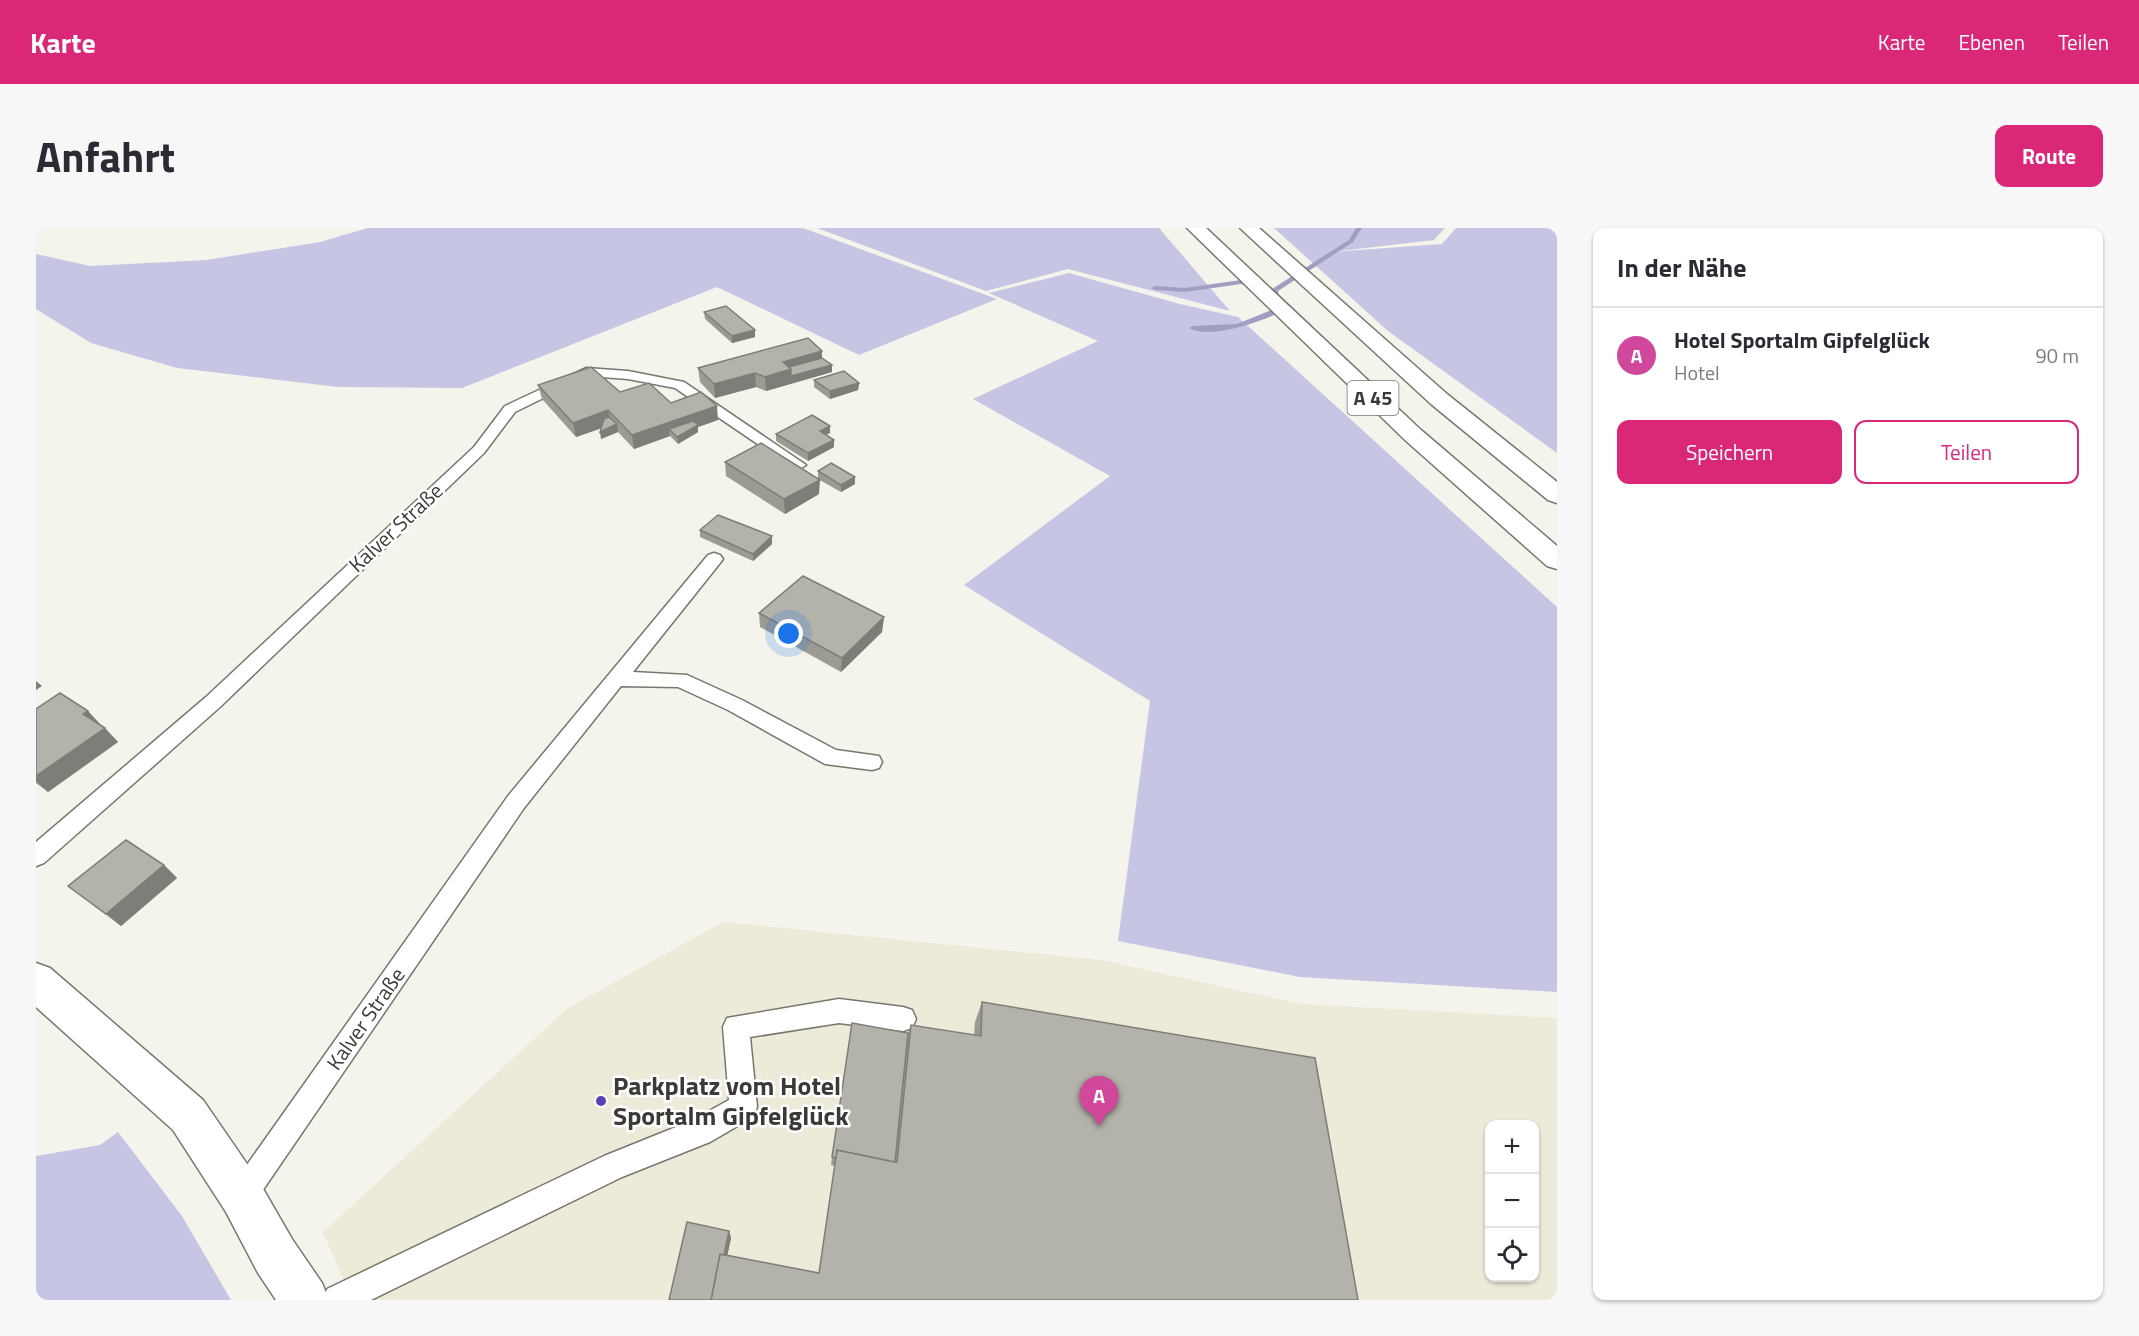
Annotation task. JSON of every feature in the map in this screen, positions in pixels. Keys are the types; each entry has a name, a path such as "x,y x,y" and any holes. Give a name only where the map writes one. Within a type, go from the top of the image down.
{"main road":[{"name":"A 45","path":"1196,228 1413,435 1557,560"},
{"name":"A 45","path":"1249,228 1439,399 1557,495"},
{"path":"36,981 188,1115 242,1196 275,1256 304,1300"}],"lane":[{"name":"Kalver Straße","path":"36,856 230,686 479,450 510,409 542,392 586,372 628,375 679,385 798,465"},
{"name":"Kalver Straße","path":"242,1196 516,802 714,559"},
{"path":"616,679 680,680 735,705 832,759 872,762"},
{"path":"339,1300 614,1166 700,1132 742,1107 736,1026 838,1011 903,1019"}],"shaded area":[{"path":"368,228 803,228 997,299 859,355 717,287 462,388 338,387 177,368 91,343 36,309 36,254 90,266 206,260 320,242"},
{"path":"817,228 1159,228 1230,311 1068,269 986,291"},
{"path":"1274,228 1445,228 1434,240 1331,252 1442,244 1456,228 1557,228 1557,453 1388,331"},
{"path":"1069,273 1180,304 1238,317 1557,607 1557,992 1300,977 1118,941 1150,701 964,585 1110,476 973,399 1098,341 989,293"},
{"path":"723,922 1101,960 1302,1004 1557,1018 1557,1300 352,1300 323,1232 568,1008"},
{"path":"118,1132 182,1216 231,1300 36,1300 36,1156 100,1145"}],"building":[{"path":"726,306 755,330 732,336 704,312"},
{"path":"808,338 822,351 783,362 791,369 765,377 755,373 714,384 698,368"},
{"path":"822,358 832,365 791,376 789,367"},
{"path":"591,367 620,392 649,383 671,403 701,392 717,406 632,435 608,410 573,423 538,385"},
{"path":"844,371 859,383 830,391 814,380"},
{"path":"812,415 830,426 820,431 834,440 808,453 776,434"},
{"path":"609,417 617,424 600,432 604,419"},
{"path":"693,421 698,425 677,437 669,429"},
{"path":"761,443 820,480 784,499 725,462"},
{"path":"831,463 855,477 841,485 818,471"},
{"path":"718,515 772,536 753,554 700,530"},
{"path":"803,576 884,617 842,658 759,613"},
{"path":"60,693 88,711 83,714 105,728 36,776 36,709"},
{"path":"126,840 164,865 106,914 68,886"},
{"path":"982,1002 1315,1058 1358,1300 711,1300 720,1254 819,1273 837,1150 897,1162 911,1025 981,1036"},
{"path":"852,1023 908,1033 895,1162 837,1150 836,1158 832,1157"},
{"path":"687,1222 729,1231 724,1255 720,1254 711,1300 669,1300"}],"waterway":[{"path":"1193,328 1237,326 1278,310 1274,290 1351,241 1359,228"},
{"path":"1155,288 1185,290 1241,282 1258,286"}],"place":[{"name":"Parkplatz vom Hotel Sportalm Gipfelglück","path":"601,1101"},
{"name":"Hotel Sportalm Gipfelglück","path":"1099,1126"}]}
